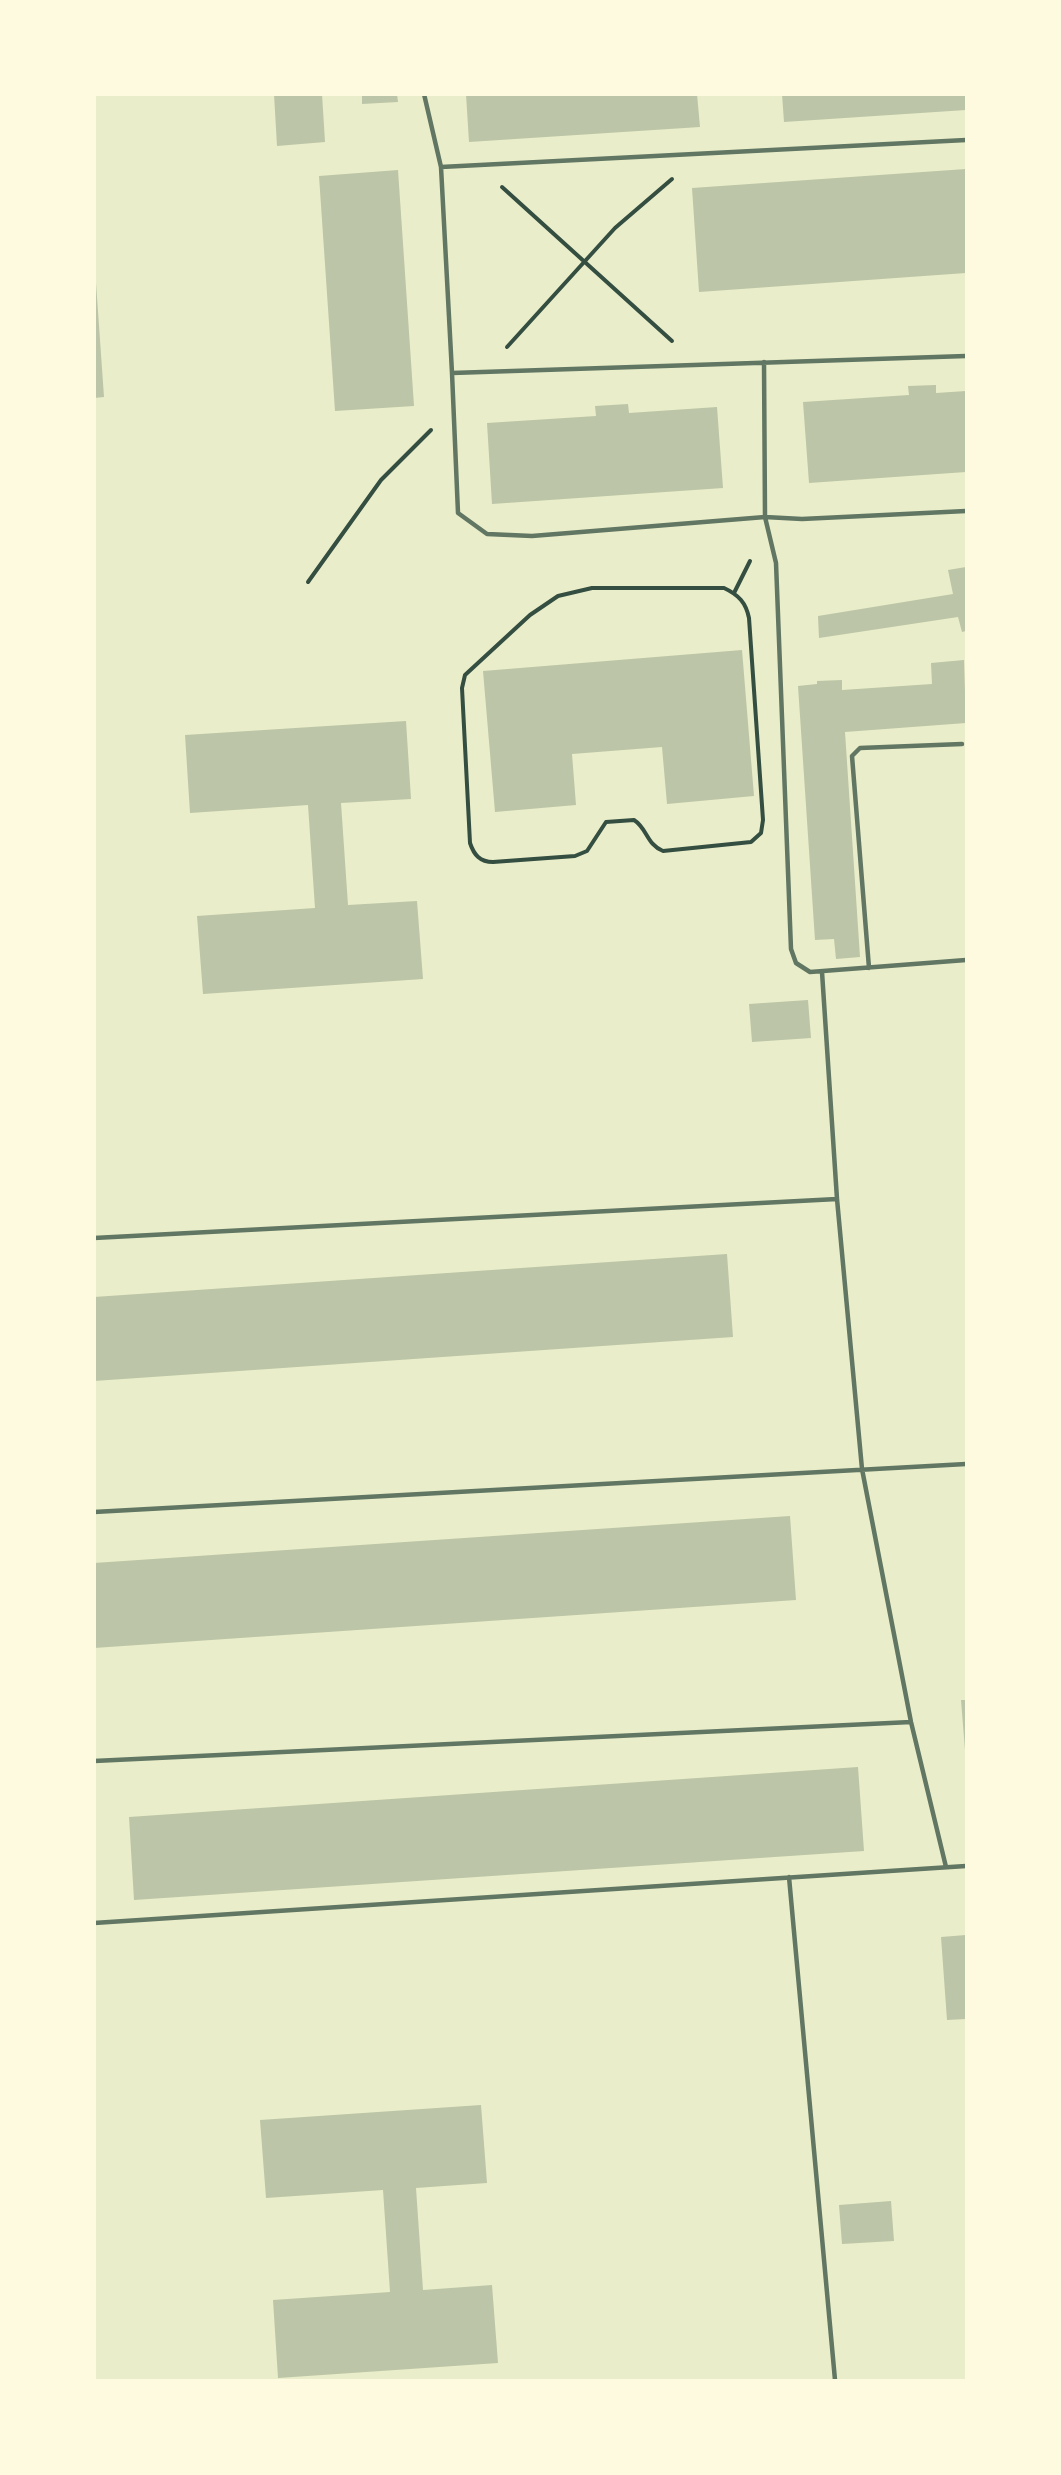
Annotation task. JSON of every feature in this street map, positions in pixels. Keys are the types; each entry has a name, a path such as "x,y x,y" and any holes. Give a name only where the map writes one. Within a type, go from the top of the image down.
{"lane":[{"path":"424,94 441,167 458,513 487,534 532,536 765,517 802,519 966,511"},
{"path":"441,167 966,140"},
{"path":"452,373 966,356"},
{"path":"765,362 765,517 776,563 791,949 796,963 810,972 966,960"},
{"path":"869,968 852,756 860,748 962,744"},
{"path":"822,972 837,1199 862,1469 911,1722 946,1868"},
{"path":"94,1238 837,1199"},
{"path":"94,1512 966,1464"},
{"path":"94,1761 911,1722"},
{"path":"94,1923 966,1866"},
{"path":"789,1877 836,2380"}],"path":[{"path":"477,165 697,364"},
{"path":"592,588 724,588 742,600 747,609 748,618 762,808 763,827 757,838 745,844 663,851 651,845 638,822 634,820 606,822 587,851 575,856 493,862 480,860 475,855 470,843 462,681 470,670 530,615 558,596 592,588"}],"building":[{"path":"274,94 322,94 325,142 277,146"},
{"path":"362,94 397,94 398,102 362,104"},
{"path":"466,94 697,94 700,127 469,142"},
{"path":"782,94 966,94 966,110 784,122"},
{"path":"966,169 966,273 699,292 692,188"},
{"path":"398,170 414,406 335,411 319,176"},
{"path":"94,283 96,283 104,397 94,398"},
{"path":"936,385 936,393 966,391 966,472 809,483 803,402 909,395 908,386"},
{"path":"628,404 629,413 717,407 723,488 492,504 487,423 596,416 595,406"},
{"path":"966,567 966,631 962,632 958,617 819,638 818,616 953,594 948,570"},
{"path":"742,650 754,796 667,804 662,747 572,754 576,805 495,812 483,671"},
{"path":"964,660 966,723 845,732 860,957 836,959 834,939 815,940 798,686 817,684 817,681 842,680 842,690 932,684 931,663"},
{"path":"406,721 411,799 341,803 348,905 417,901 423,979 203,994 197,916 315,908 308,805 190,813 185,735"},
{"path":"808,1000 811,1038 752,1042 749,1004"},
{"path":"727,1254 733,1337 94,1381 94,1297"},
{"path":"790,1516 796,1600 94,1648 94,1563"},
{"path":"961,1700 966,1700 966,1750 965,1750"},
{"path":"858,1767 864,1851 134,1900 129,1817"},
{"path":"966,1935 966,2019 947,2020 941,1937"},
{"path":"481,2105 487,2183 416,2188 423,2290 492,2285 498,2363 278,2378 273,2300 390,2292 383,2190 266,2198 260,2120"},
{"path":"891,2201 894,2241 842,2244 839,2205"}]}
